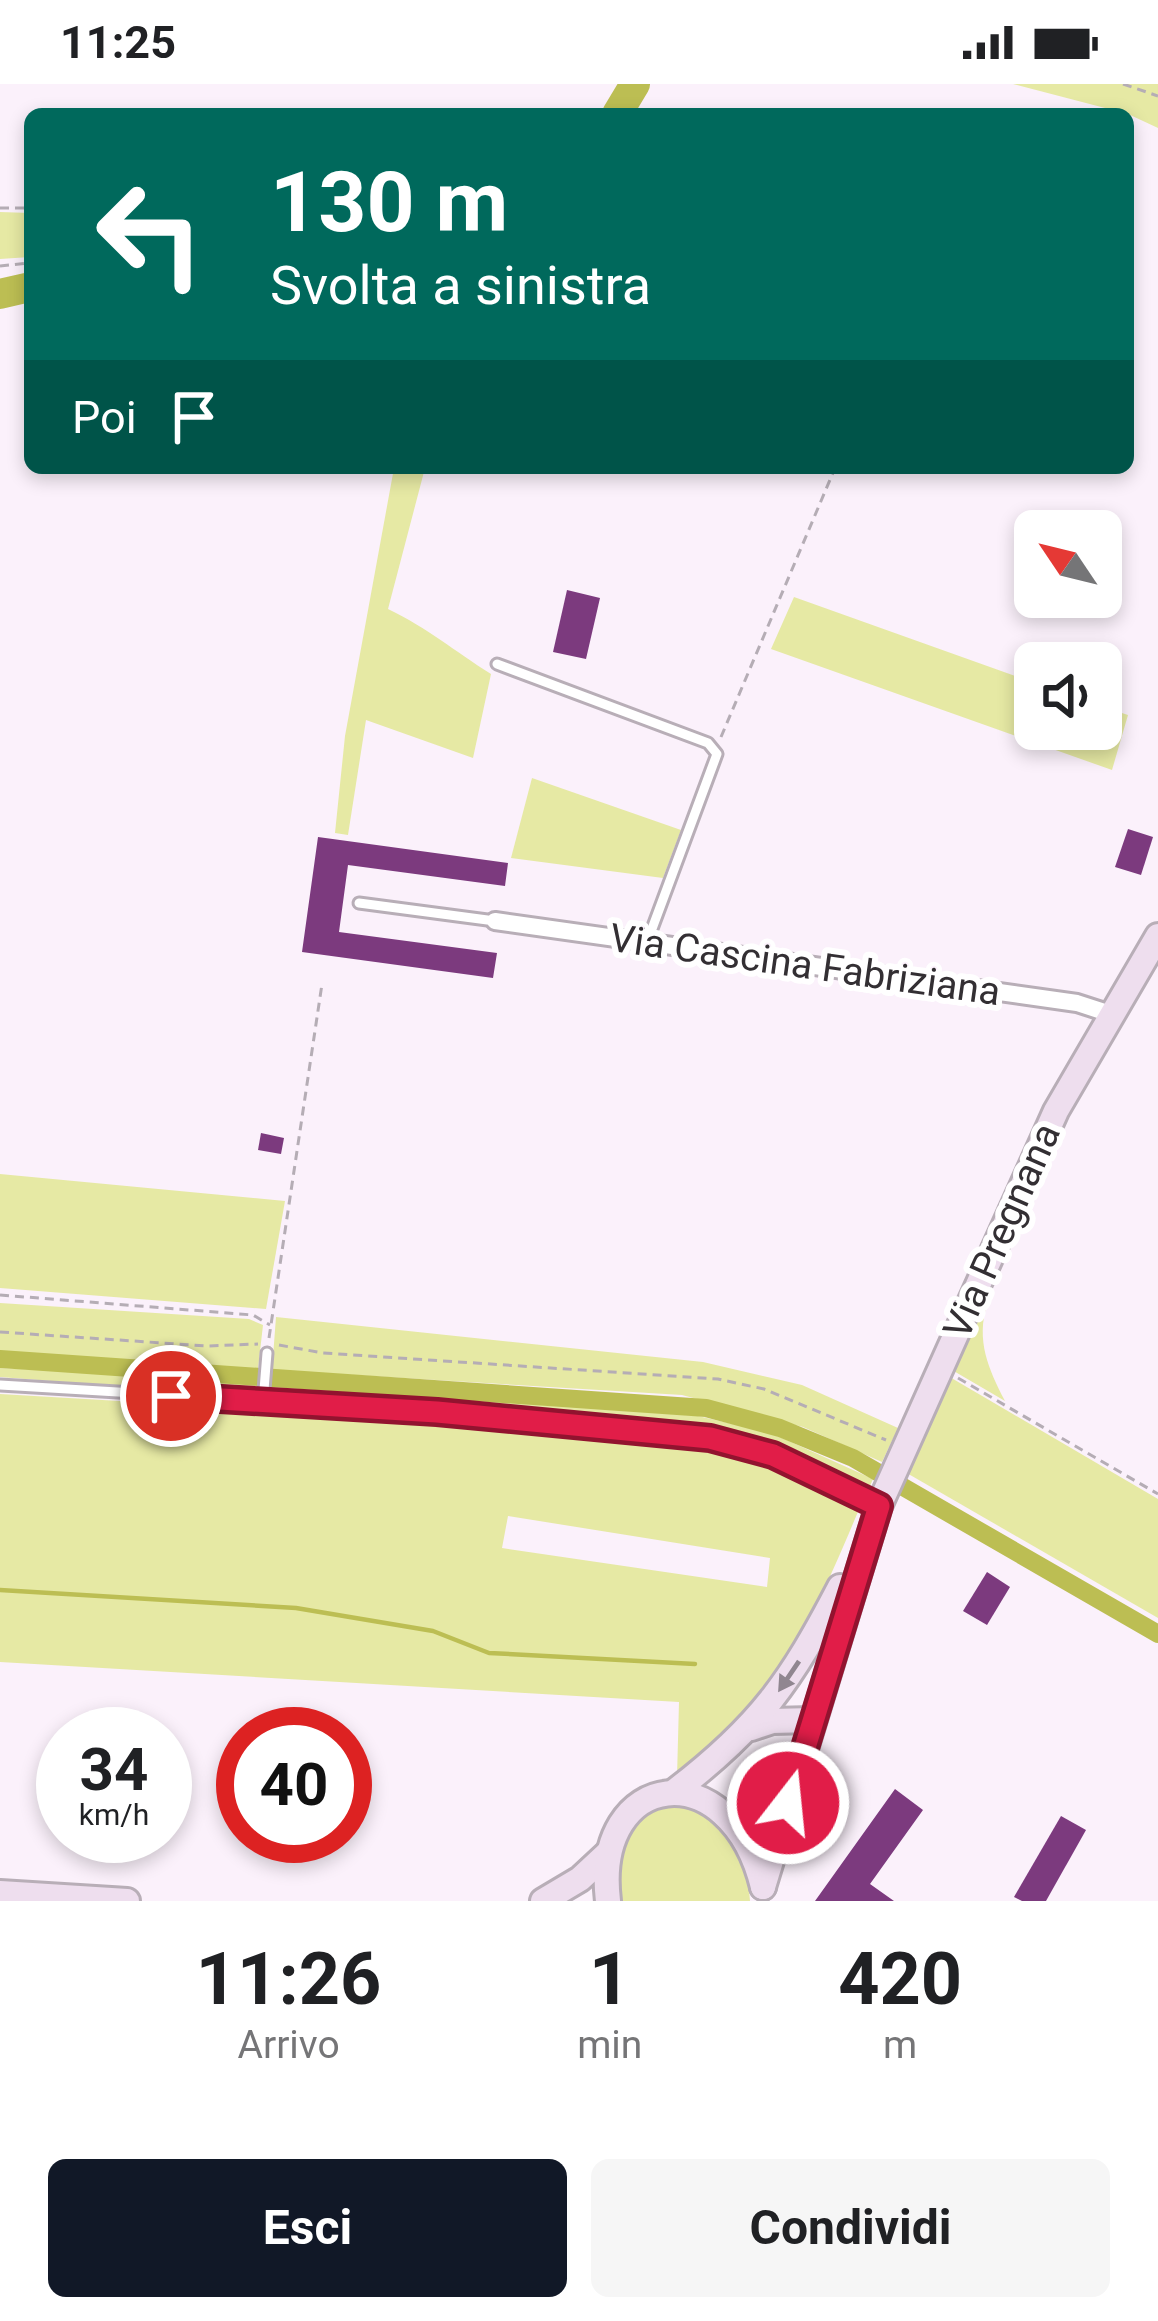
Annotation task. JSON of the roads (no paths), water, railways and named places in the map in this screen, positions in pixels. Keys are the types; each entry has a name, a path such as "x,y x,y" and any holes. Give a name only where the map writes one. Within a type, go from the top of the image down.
{"street":[{"name":"Via Cascina Fabriziana","path":"495,921 1077,1003 1114,1015"},
{"name":"Via Pregnana","path":"763,1894 880,1502 1056,1111 1158,936"},
{"name":"Via Pregnana","path":"543,1901 580,1879 609,1852 630,1813 675,1791 749,1729 810,1645 866,1538"},
{"path":"749,1729 772,1720 813,1720"},
{"path":"675,1791 699,1798 733,1819 750,1844 763,1894"},
{"path":"608,1901 609,1852"},
{"path":"0,1893 127,1901"}],"lane":[{"path":"497,664 708,743 717,754 646,944"},
{"path":"359,903 495,921"},
{"path":"263,1401 268,1348"},
{"path":"0,1385 460,1413 710,1438 773,1455 880,1502"}],"waterway":[{"path":"621,108 635,84"},
{"path":"0,294 24,288"},
{"path":"0,1359 706,1408 780,1428 853,1458 1158,1634"},
{"path":"0,1590 296,1608 433,1631 489,1653 695,1664"}]}
